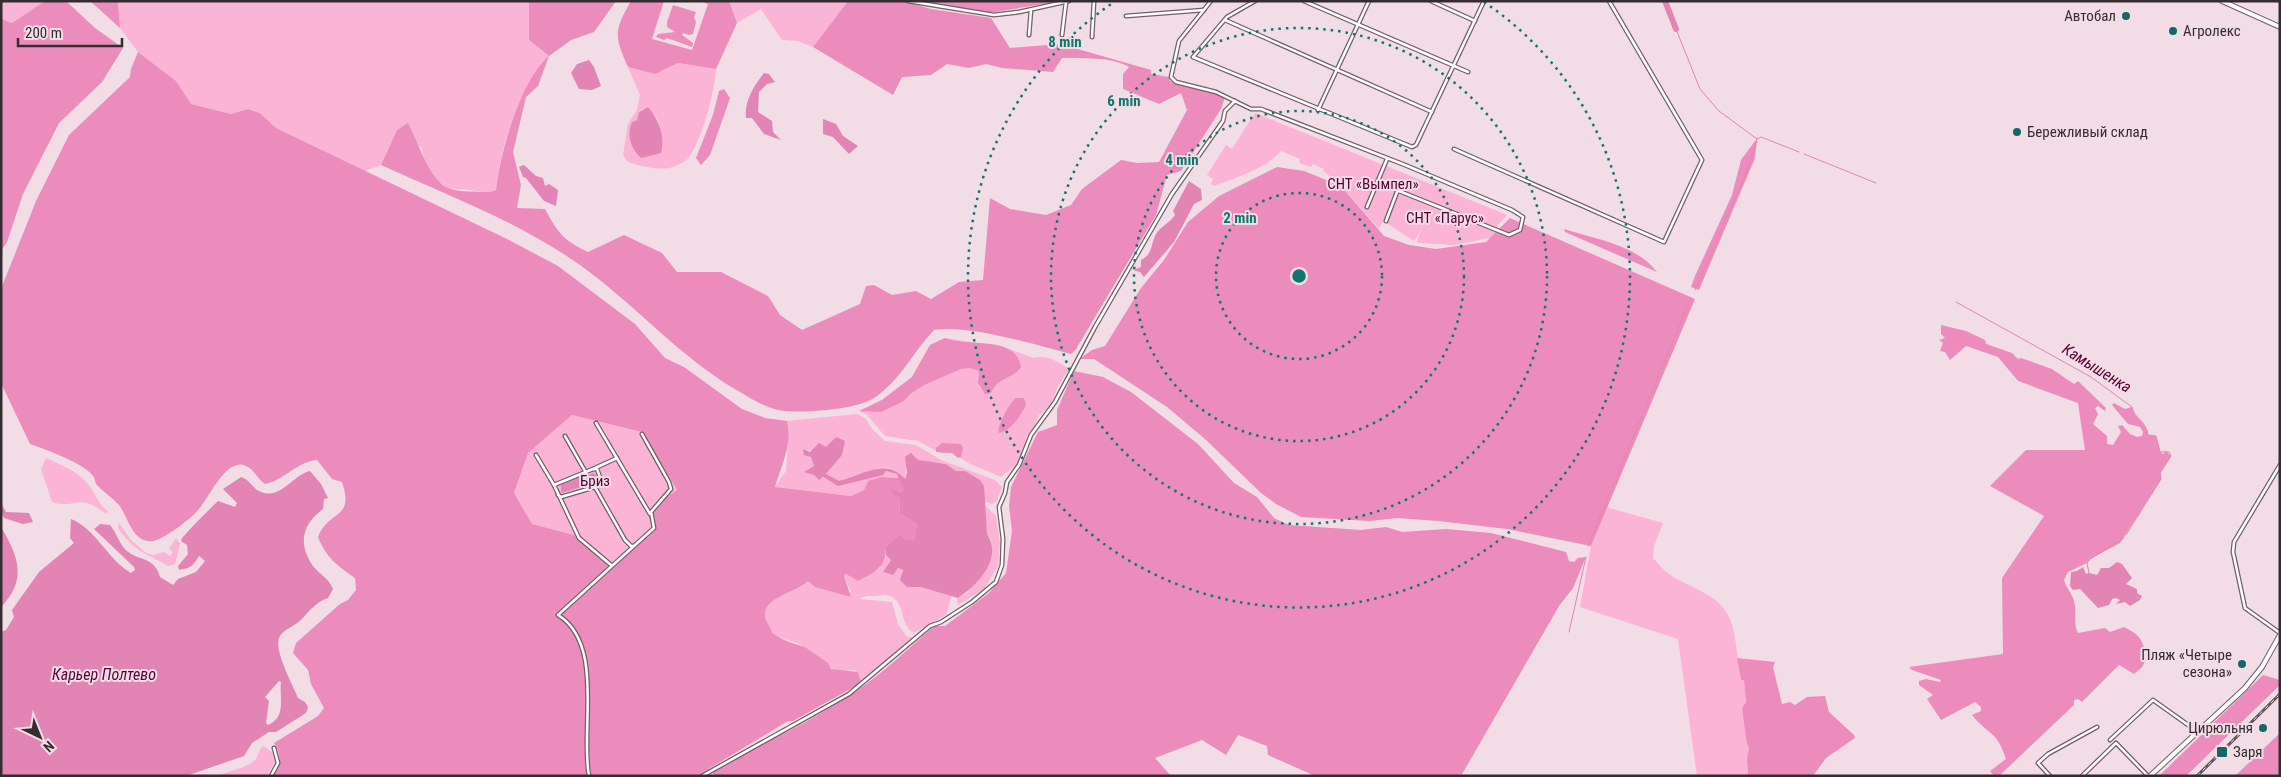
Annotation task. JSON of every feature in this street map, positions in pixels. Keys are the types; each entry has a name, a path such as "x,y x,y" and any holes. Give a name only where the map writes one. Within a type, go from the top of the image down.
{"main road":[{"path":"2222,1 2280,27"},
{"path":"2149,776 2248,684 2262,667 2280,634"}],"street":[{"path":"908,1 986,14 1011,14 1067,1 1062,35"},
{"path":"1092,38 1094,1"},
{"path":"1211,1 1179,41 1171,77 1176,82 1216,92 1250,109 1261,110 1474,193 1523,216 1520,230 1510,234 1400,191 1397,192 1386,221"},
{"path":"1255,1 1224,19 1193,55 1196,60 1412,147 1416,145 1484,1"},
{"path":"1304,1 1468,72"},
{"path":"1318,110 1369,1"},
{"path":"1431,1 1475,21"},
{"path":"1454,149 1664,242 1702,160 1609,1"},
{"path":"1029,35 1031,10"},
{"path":"1126,16 1204,10"},
{"path":"1224,19 1432,112"},
{"path":"702,776 849,694 930,626 972,602 996,582 1002,565 1003,540 999,507 1007,482 1019,465 1035,428 1055,402 1095,326 1172,194 1223,121 1225,111 1235,102"},
{"path":"1367,207 1387,159"},
{"path":"589,776 585,740 589,713 582,643 569,622 558,616 611,565 654,528 651,515 596,423"},
{"path":"642,434 669,482 670,489 658,501 651,515"},
{"path":"565,436 585,471"},
{"path":"536,456 554,485 579,538 611,565"},
{"path":"554,485 617,458"},
{"path":"2280,465 2234,542 2233,552 2245,608 2280,634"},
{"path":"558,496 561,497 595,487 601,480 597,469 593,469"},
{"path":"595,487 625,540 634,546"},
{"path":"2110,740 2153,700 2198,732"},
{"path":"2050,776 2038,763 2048,754 2097,727"},
{"path":"2082,776 2116,743 2149,776"},
{"path":"271,776 278,763 274,748"}],"green space":[{"path":"1,1 45,1 12,23 1,19"},
{"path":"118,1 529,1 529,40 549,56 527,88 516,109 499,167 496,190 490,192 447,188 438,181 425,162 421,147 397,130 381,165 365,171 276,128 260,113 248,109 231,114 190,104 176,81 138,52 120,28"},
{"path":"729,1 848,1 813,47 798,41 782,40 761,9 737,23"},
{"path":"678,63 716,69 707,115 694,149 685,161 669,168 653,168 638,165 628,162 623,155 628,124 637,110 640,95 628,67 655,74","holes":["648,107 658,120 663,146 632,122 637,120 639,111"]},
{"path":"1255,113 1507,215 1497,226 1498,233 1490,240 1489,238 1455,245 1419,243 1417,242 1421,230 1414,241 1383,221 1379,229 1339,183 1323,171 1324,169 1313,164 1311,167 1299,163 1300,159 1281,151 1259,168 1214,186 1211,184 1213,179 1207,175 1226,145 1232,149"},
{"path":"945,338 1004,347 1034,358 1048,358 1057,361 1069,369 1058,386 1051,405 1039,415 1034,427 1027,435 1019,463 1001,477 970,464 952,453 940,453 918,441 885,436 867,415 859,411 882,400 912,377 930,345"},
{"path":"857,414 866,419 872,429 885,441 916,445 941,460 995,480 1002,487 997,501 992,504 984,501 984,486 965,471 956,471 946,464 907,460 905,480 897,472 888,468 873,470 847,480 838,481 827,477 826,474 842,455 842,448 803,450 811,457 814,466 805,472 814,475 819,480 822,477 838,486 886,471 897,474 899,478 881,477 868,481 864,490 851,496 775,487 786,471 789,428 787,421"},
{"name":"Бриз","path":"572,415 642,432 677,491 647,511 654,531 610,568 574,535 532,524 514,493 528,453"},
{"path":"46,458 68,468 83,478 108,511 106,514 97,507 83,502 60,504 52,502 41,469"},
{"path":"984,505 996,516 1000,543 998,566 984,589 958,605 957,599 968,592 992,551 991,539 987,534"},
{"path":"1606,507 1663,523 1654,546 1653,558 1669,574 1719,603 1730,619 1736,641 1741,680 1744,679 1746,702 1742,708 1749,747 1747,760 1748,776 1697,776 1678,639 1580,607 1591,546"},
{"path":"119,523 131,540 146,553 153,555 164,552 170,556 173,552 169,549 176,538 180,544 175,564 168,566 135,547 118,528"},
{"path":"886,555 891,560 883,572 890,575 898,567 901,568 907,587 921,587 952,595 946,615 914,633 906,624 900,606 893,597 886,595 865,596 860,599 892,602 898,624 907,637 912,637 861,683 855,670 834,669 797,643 772,633 764,613 771,602 804,585 808,581 851,592 844,576 846,574 858,581 879,569"},
{"path":"263,746 272,752 275,761 267,776 218,776 251,763"}],"shaded area":[{"path":"45,1 66,1 95,28 123,48 102,82 59,123 23,194 7,242 1,251 1,19 12,23"},
{"path":"90,1 118,1 120,28"},
{"path":"529,1 616,1 594,32 571,40 549,56 529,40"},
{"path":"631,1 664,1 652,39 692,50 708,4 700,1 729,1 737,23 716,69 678,63 655,74 628,67 620,47 618,33 621,19"},
{"path":"848,1 903,1 931,9 991,18 1010,48 1060,44 1151,70 1151,74 1169,77 1170,81 1225,97 1221,109 1181,171 1167,175 1156,215 1076,349 1071,354 983,333 965,330 934,330 899,375 874,398 863,403 845,407 802,412 778,410 763,405 718,378 580,265 557,250 483,210 381,165 397,130 408,123 430,169 441,184 453,190 490,192 496,190 502,157 513,118 529,82 549,56 538,86 526,97 513,152 521,185 517,208 545,209 562,235 573,244 588,252 624,235 662,253 677,272 721,272 768,296 780,315 802,330 860,304 866,286 874,285 892,295 916,291 931,299 959,282 983,280 990,198 1010,209 1046,215 1071,205 1082,189 1121,160 1137,163 1159,162 1187,110 1181,93 1159,104 1123,89 1123,74 1129,67 1122,63 1096,59 1062,58 1053,72 1002,68 986,64 969,68 947,64 931,75 902,77 893,95 813,47"},
{"path":"916,1 1061,1 995,12 979,12"},
{"path":"673,5 696,12 693,34 683,33 682,35 693,43 692,47 667,38 664,40 656,37 658,34 675,32 667,27"},
{"path":"138,52 176,81 191,104 231,114 248,109 260,113 276,128 507,239 558,266 635,324 665,358 684,367 742,409 765,418 787,421 787,446 775,487 851,496 864,490 868,481 881,477 899,478 903,490 901,492 892,490 899,495 900,514 917,524 914,540 905,540 900,534 885,547 882,564 858,581 846,574 844,576 851,597 815,587 808,581 775,599 766,609 765,618 772,633 786,641 805,647 828,663 831,669 858,672 861,683 793,721 788,721 697,776 273,776 280,760 274,743 318,716 324,708 311,684 308,670 293,653 296,643 340,604 348,600 356,590 355,578 329,556 318,537 328,522 343,509 345,494 342,482 332,479 317,460 303,464 279,479 265,484 249,467 239,465 232,467 219,480 199,509 184,523 158,540 146,541 136,534 119,505 96,484 94,477 89,472 65,457 30,444 1,383 1,289 36,201 69,135 130,77","holes":["572,415 642,432 677,490 647,512 654,531 610,568 574,535 532,524 514,493 528,453"]},
{"path":"724,89 730,98 710,155 701,165 696,158 713,115 719,91"},
{"path":"1755,141 1757,141 1755,158 1699,290 1691,287 1732,195 1741,160"},
{"path":"1277,167 1304,171 1341,186 1384,236 1409,245 1436,249 1486,242 1510,218 1695,299 1591,546 1507,529 1438,521 1398,518 1369,521 1301,517 1276,504 1261,493 1205,439 1167,407 1094,359 1079,359 1092,350 1105,346 1141,288 1164,260 1188,222 1219,196"},
{"path":"1564,229 1627,249 1649,263 1657,272 1565,232"},
{"path":"1941,325 1966,331 1985,340 1986,344 2012,353 2018,359 2021,358 2052,369 2074,384 2078,381 2106,408 2105,411 2098,406 2095,408 2098,414 2093,424 2107,436 2107,444 2113,445 2121,432 2118,426 2122,425 2130,434 2137,437 2142,436 2143,432 2140,427 2128,424 2112,405 2114,403 2125,409 2132,407 2145,426 2148,435 2156,436 2160,452 2163,454 2166,451 2171,456 2160,473 2161,479 2120,543 2068,572 2064,580 2074,602 2075,624 2078,633 2105,628 2110,632 2124,627 2138,636 2147,658 2142,667 2134,674 2119,665 2082,702 2078,699 2074,700 2074,705 1999,776 1994,776 1990,771 2006,759 1999,742 1972,715 1981,711 1981,707 1975,702 1941,720 1927,699 1933,695 1919,685 1919,681 1926,679 1940,682 1941,680 1912,670 1909,667 2003,654 2002,578 2044,516 1990,486 2026,450 2085,450 2078,403 2018,381 1998,357 1966,346 1950,360 1945,352 1940,351 1943,343 1939,340 1945,338 1941,334"},
{"path":"945,338 955,341 1001,346 1010,350 1017,357 1021,367 1014,374 1001,381 991,393 985,394 978,383 979,371 970,368 961,369 924,385 910,394 904,401 881,412 859,411 882,400 912,377 930,345"},
{"path":"1074,371 1103,377 1131,392 1198,444 1234,483 1257,497 1274,518 1289,525 1361,530 1386,527 1402,532 1446,529 1491,533 1566,552 1569,561 1574,562 1578,558 1586,557 1573,588 1559,606 1461,776 1315,776 1268,755 1267,746 1238,735 1226,755 1202,740 1155,758 1171,776 715,776 712,773 818,715 852,694 884,670 934,626 945,626 989,593 1006,573 1012,531 1009,506 1011,487 1038,432 1057,425 1057,410"},
{"path":"1016,398 1024,398 1026,405 1012,426 999,433 1004,415"},
{"path":"942,443 961,444 963,448 961,457 958,458 952,453 936,452 936,448"},
{"path":"1737,658 1775,662 1773,667 1782,704 1790,702 1795,705 1807,697 1825,696 1829,712 1855,738 1826,758 1813,776 1748,776 1747,760 1749,747 1742,708 1746,702 1744,680 1741,680"},
{"path":"2263,675 2280,680 2280,685 2186,776 2159,776"},
{"path":"2280,733 2280,776 2235,776"}],"water":[{"path":"589,60 594,67 601,86 592,90 579,89 571,73 577,64"},
{"path":"764,73 769,74 775,82 767,84 759,92 758,112 772,121 773,132 781,140 764,134 752,118 746,118 748,100 753,88"},
{"path":"648,107 660,128 662,147 661,153 641,158 630,142 629,132 632,122 637,120 639,112"},
{"path":"823,119 836,124 843,136 858,146 849,154 833,137 823,134"},
{"path":"524,165 536,176 543,178 545,186 549,184 558,190 556,206 544,201 526,178 523,177 519,167"},
{"path":"1189,181 1201,189 1202,200 1194,204 1174,242 1144,277 1140,272 1133,270 1141,267 1141,260 1149,253 1155,236 1175,215 1173,211"},
{"path":"836,437 845,441 842,455 826,474 839,481 882,468 890,469 905,479 907,473 905,457 911,453 918,460 946,464 956,471 965,471 980,480 984,486 987,534 992,552 986,570 966,593 958,598 921,587 907,587 900,580 903,570 898,568 893,575 883,572 891,560 886,555 885,547 900,534 905,540 914,540 917,524 900,514 899,496 894,495 891,489 901,492 903,490 897,474 886,471 883,475 838,486 823,477 819,480 814,475 804,472 814,466 811,457 804,455 803,449 810,452 819,443 826,447"},
{"name":"Карьер Полтево","path":"310,471 321,484 328,498 324,499 323,509 307,527 304,534 305,549 313,566 329,582 333,589 328,598 316,604 299,622 287,629 280,636 278,642 281,657 298,698 305,702 308,707 306,713 276,732 269,732 252,743 244,756 186,776 1,776 1,632 6,630 14,617 12,610 39,572 74,543 70,538 71,519 88,530 115,560 131,573 135,570 134,567 94,529 100,524 110,525 125,549 151,563 158,571 160,577 173,585 178,579 196,572 205,561 199,556 191,566 179,570 178,566 188,554 187,545 181,541 182,538 218,501 235,507 237,503 223,489 241,477 260,492 277,492 304,473","holes":["279,681 281,682 280,712 278,717 268,725 266,723 269,701 265,697"]},
{"path":"594,473 598,478 595,483 561,493 561,483"},
{"path":"1,503 6,512 29,513 33,522 23,524 4,518 1,512"},
{"path":"1,527 12,548 18,568 15,587 1,607"},
{"path":"2117,562 2122,564 2132,578 2126,584 2137,589 2137,593 2142,596 2140,600 2130,606 2125,602 2116,604 2120,600 2116,598 2112,599 2109,605 2098,608 2080,589 2073,590 2070,586 2071,572 2083,567 2086,574 2097,575 2101,568 2109,568"}],"waterway":[{"name":"Камышенка","path":"1665,1 1676,29"},
{"name":"Камышенка","path":"1676,29 1700,89 1719,111 1757,139 1761,137 1799,152"},
{"path":"1695,290 1747,171 1757,139"},
{"name":"Камышенка","path":"1804,154 1876,183"},
{"path":"1588,546 1691,298"},
{"name":"Камышенка","path":"1956,302 2091,377 2132,407 2145,426 2148,435 2156,436 2160,452 2169,452 2171,456 2160,473 2161,479 2126,535"},
{"name":"Камышенка","path":"2089,573 2087,563 2090,559 2124,538"},
{"path":"1569,632 1586,557"}],"railway":[{"path":"2197,776 2280,694"}],"place":[{"name":"Автобал","path":"2126,16"},
{"name":"Агролекс","path":"2173,31"},
{"name":"Бережливый склад","path":"2017,132"},
{"name":"Пляж «Четыре сезона»","path":"2242,664"},
{"name":"Цирюльня","path":"2263,728"},
{"name":"Заря","path":"2222,752"}],"park label":[{"name":"СНТ «Вымпел»","path":"1373,184"},
{"name":"СНТ «Парус»","path":"1445,218"}]}
